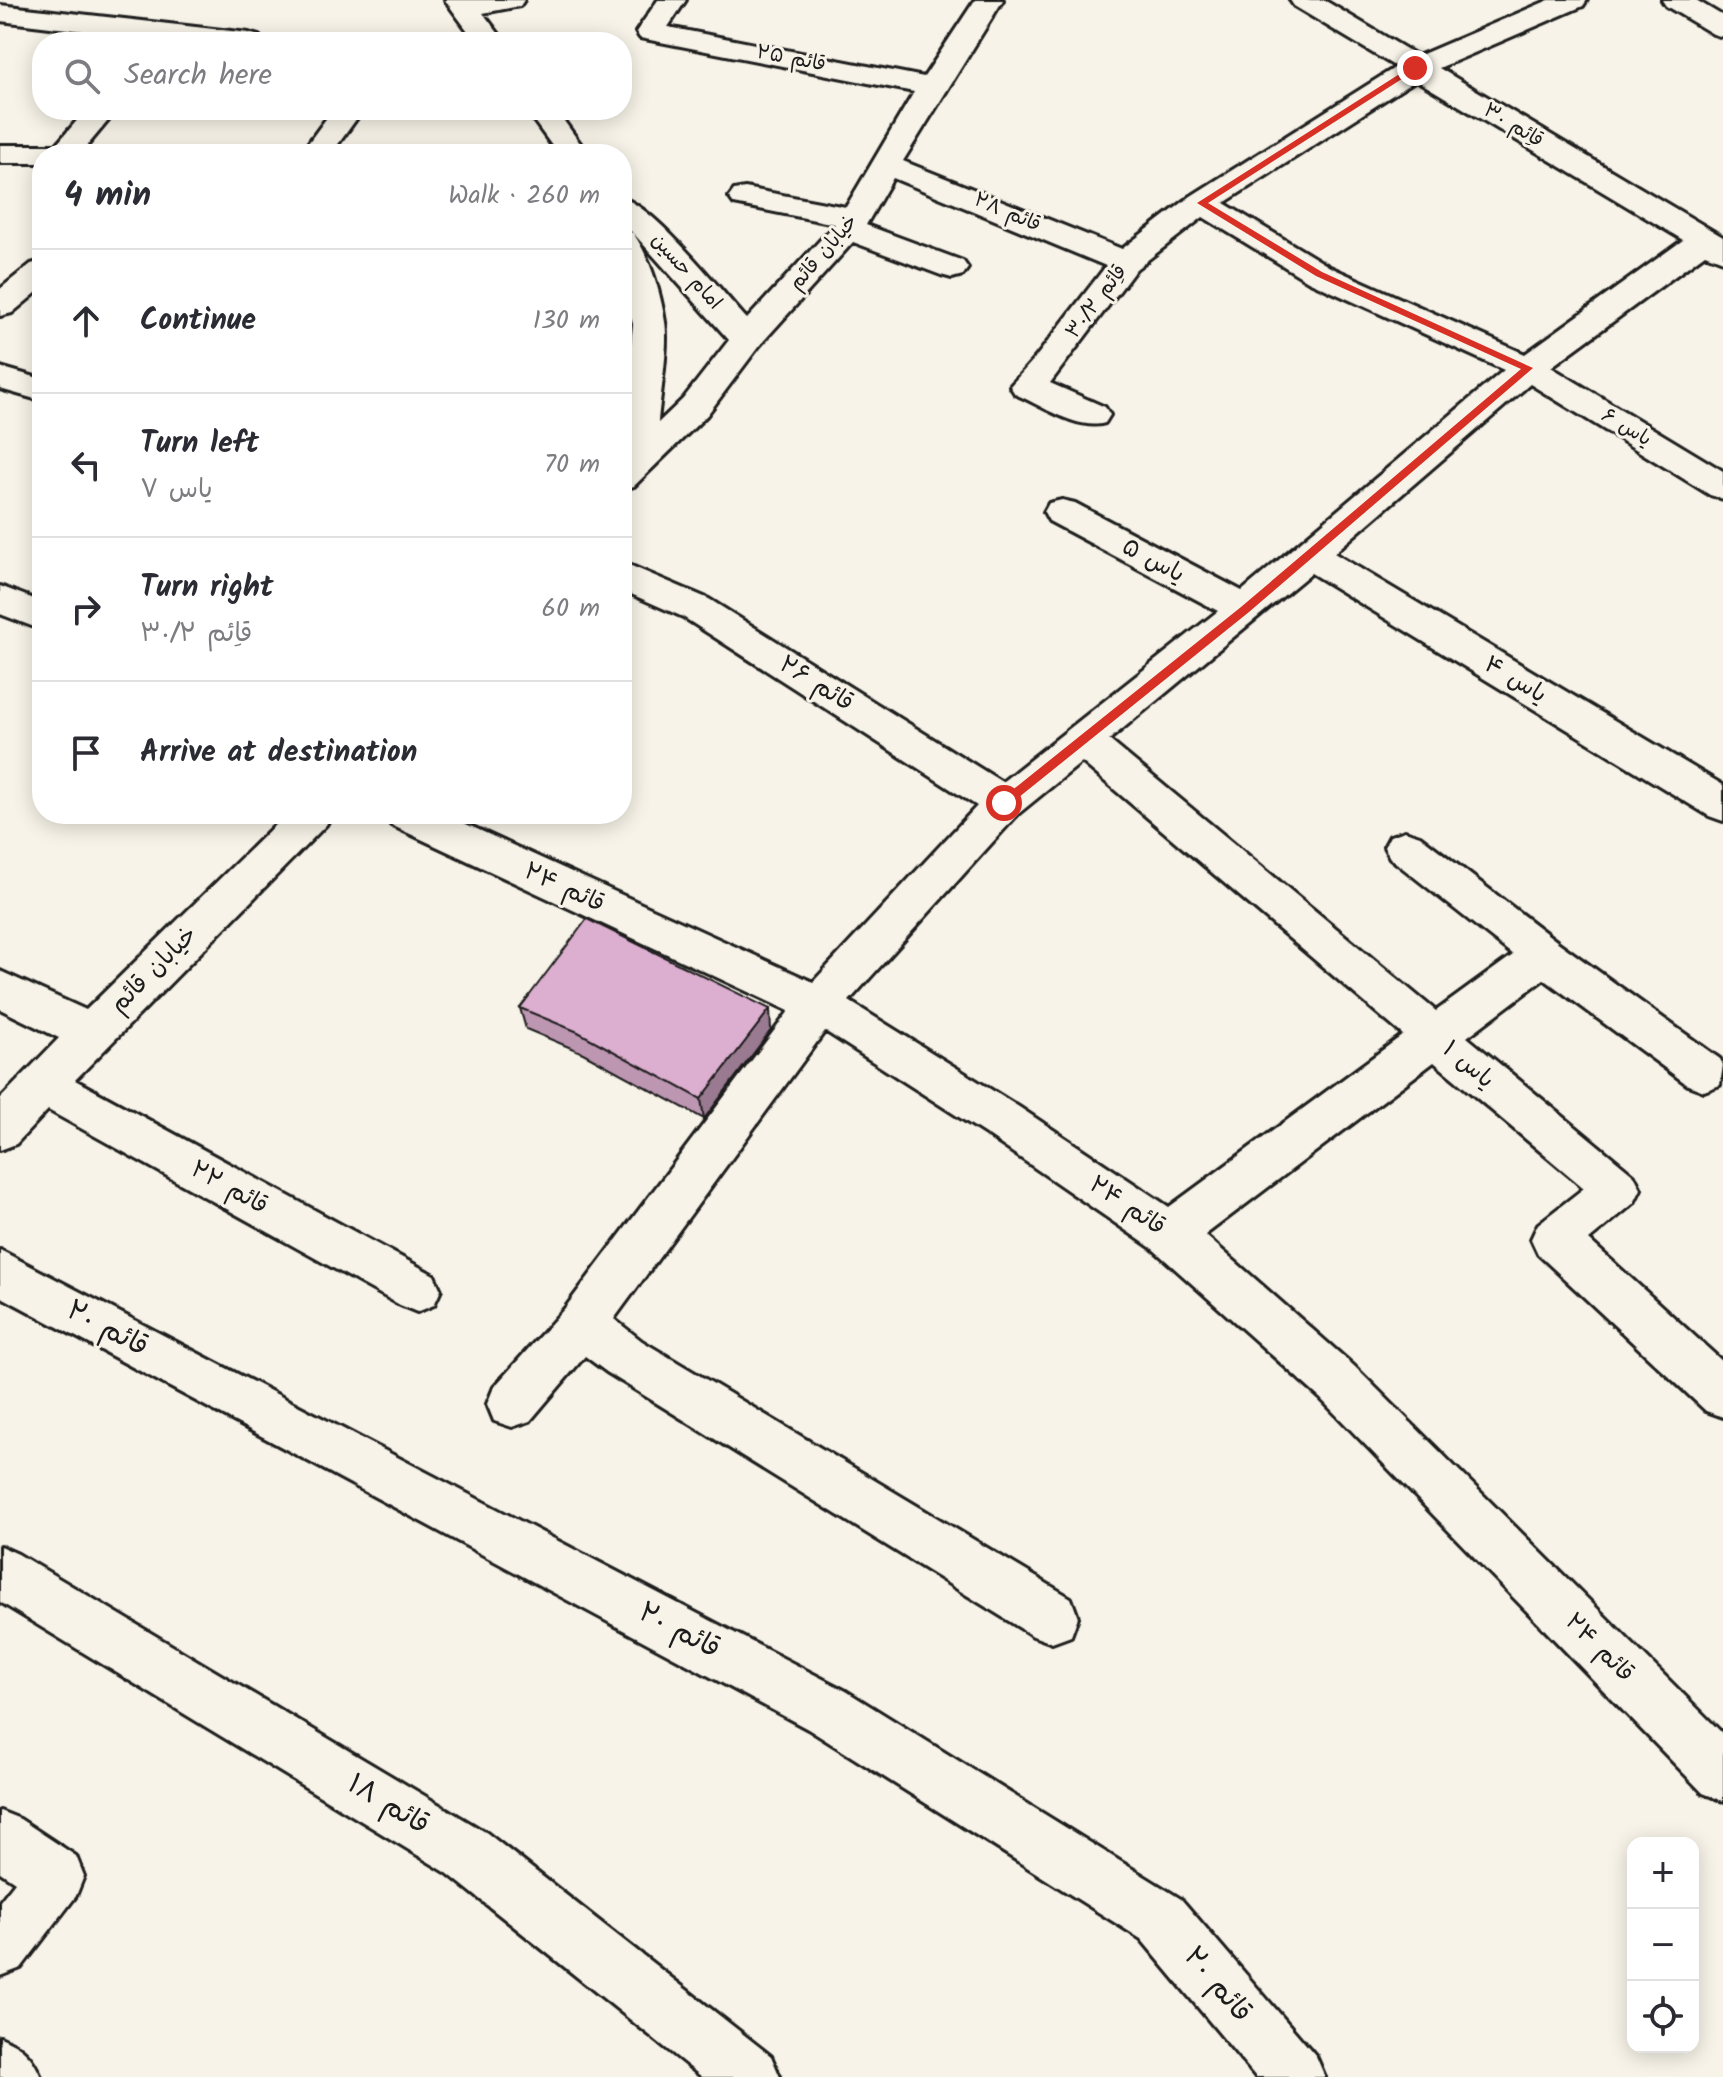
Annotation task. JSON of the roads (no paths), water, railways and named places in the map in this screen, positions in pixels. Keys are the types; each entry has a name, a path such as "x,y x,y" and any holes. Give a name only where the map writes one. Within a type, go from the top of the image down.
{"street":[{"path":"462,4 510,0"},
{"name":"قائم ۲۵","path":"672,0 650,32 932,87"},
{"name":"خیابان قائم","path":"632,469 695,407 747,339 852,224 932,87 989,0"},
{"name":"قاِئم ۳۰","path":"1304,0 1713,246"},
{"name":"قاِئم ۳۰/۲","path":"1093,415 1027,386 1048,365 1125,262 1202,203 1415,68 1573,0"},
{"path":"1676,0 1723,28"},
{"path":"462,4 483,32"},
{"path":"0,13 194,32"},
{"path":"75,144 94,120"},
{"path":"322,144 340,120"},
{"path":"548,120 566,144"},
{"path":"0,154 32,154"},
{"name":"قائم ۲۸","path":"888,166 1125,262"},
{"path":"745,197 852,224 952,268"},
{"name":"یاس ۶","path":"1202,203 1319,274 1528,368 1723,487"},
{"name":"امام حسین","path":"632,216 747,339"},
{"path":"512,1404 582,1324 819,1005 1004,803 1084,742 1245,609 1528,368 1713,246"},
{"path":"632,274 649,324 632,456"},
{"path":"0,306 32,279"},
{"path":"0,378 32,387"},
{"name":"یاس ۵","path":"1062,512 1245,609"},
{"name":"یاس ۴","path":"1307,554 1723,805"},
{"name":"قائم ۲۶","path":"632,579 696,608 1004,803"},
{"path":"0,599 32,613"},
{"name":"یاس ۱","path":"1084,742 1618,1189 1555,1239 1723,1394"},
{"name":"خیابان قائم","path":"0,1130 91,1033 302,824"},
{"name":"قائم ۲۴","path":"427,824 819,1005 1003,1121 1170,1234 1337,1382 1723,1773"},
{"path":"1405,847 1544,955 1704,1072"},
{"path":"1170,1234 1432,1035 1544,955"},
{"path":"0,989 91,1033"},
{"name":"قائم ۲۲","path":"41,1084 417,1290"},
{"name":"قائم ۲۰","path":"0,1272 841,1718 1161,1919 1295,2077"},
{"path":"582,1324 625,1357 1052,1617"},
{"name":"قائم ۱۸","path":"0,1572 467,1853 750,2077"},
{"path":"0,1839 56,1876 0,1947"},
{"path":"0,2067 11,2077"}]}
